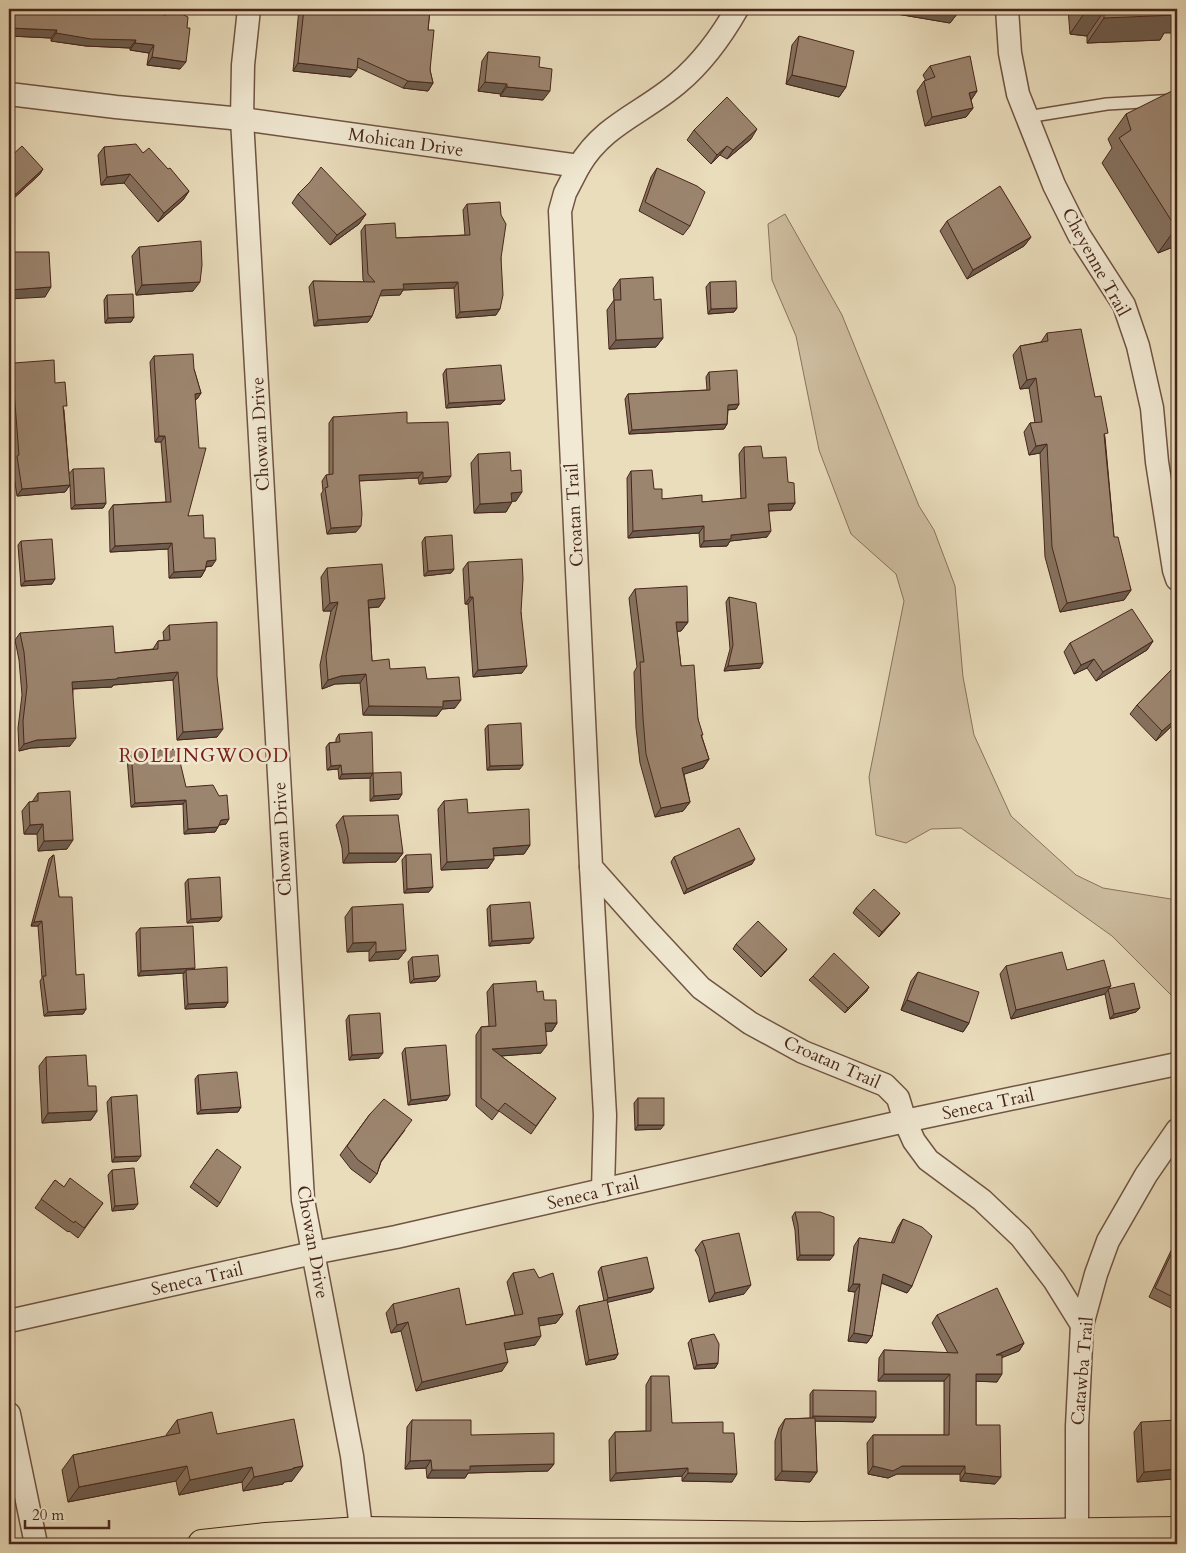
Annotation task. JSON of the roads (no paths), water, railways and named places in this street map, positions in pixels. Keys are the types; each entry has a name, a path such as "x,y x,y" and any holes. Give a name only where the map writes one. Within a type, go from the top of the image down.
{"main road":[{"path":"202,1544 266,1537 803,1540 1077,1538 1177,1531"}],"street":[{"name":"Chowan Drive","path":"250,9 243,65 242,119 303,1200 352,1456 362,1538"},
{"path":"578,166 607,131 677,84 694,68 720,37 737,9"},
{"name":"Cheyenne Trail","path":"1007,9 1010,53 1018,94 1054,185 1079,235 1124,305 1138,346 1152,408 1157,462 1176,573"},
{"name":"Mohican Drive","path":"9,94 116,107 242,119 578,166"},
{"name":"Croatan Trail","path":"578,166 565,193 560,211 591,867 605,1115 604,1190"},
{"name":"Croatan Trail","path":"591,867 702,988 750,1023 803,1052 885,1085 898,1098 914,1141 928,1160 982,1200 1021,1238 1054,1280 1082,1326"},
{"name":"Seneca Trail","path":"9,1321 313,1253 396,1237 905,1121 1177,1064"},
{"name":"Catawba Trail","path":"1077,1538 1077,1426 1082,1326 1096,1274 1108,1241 1146,1175 1177,1130"},
{"path":"9,1414 36,1544"}],"lane":[{"path":"1027,117 1106,104 1177,100"}],"district":[{"name":"ROLLINGWOOD","path":"204,755"}]}
